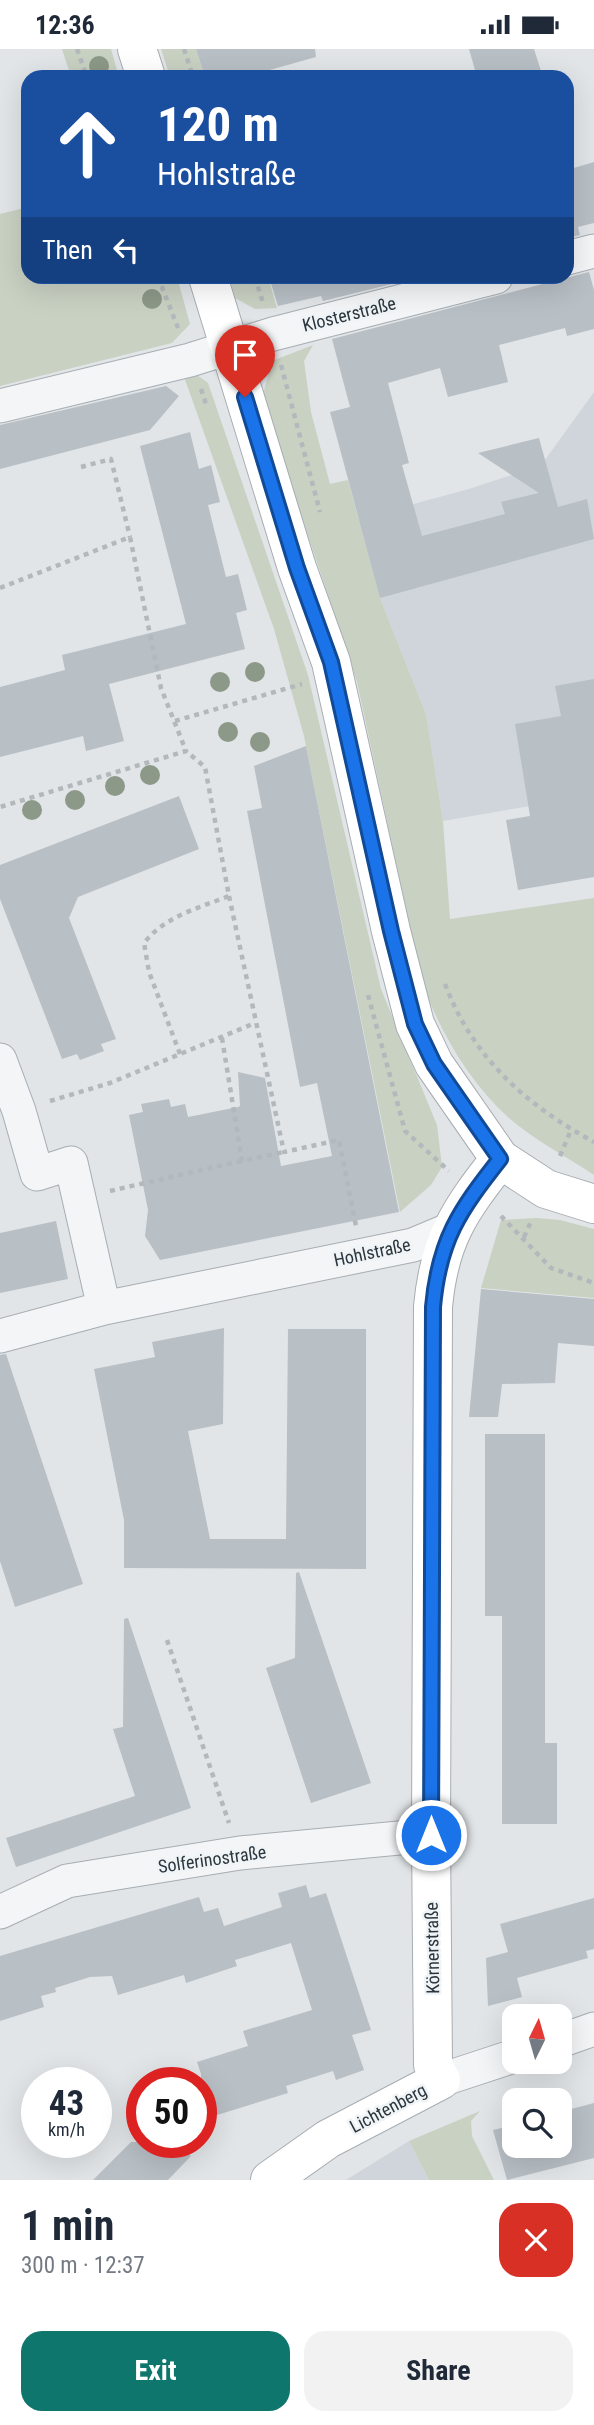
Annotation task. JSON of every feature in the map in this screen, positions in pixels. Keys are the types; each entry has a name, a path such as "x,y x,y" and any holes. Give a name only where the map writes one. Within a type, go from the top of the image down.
{"main road":[{"path":"137,49 144,70"},
{"path":"210,284 297,568 331,662 391,931 415,1024 434,1064 500,1159 546,1189 594,1204"},
{"path":"451,1229 473,1192 500,1159"},
{"name":"Körnerstraße","path":"440,2080 433,2066 433,1307 436,1269 451,1229"},
{"name":"Lichtenberg","path":"270,2180 328,2140 440,2080"}],"street":[{"path":"574,256 594,251"},
{"name":"Klosterstraße","path":"0,407 469,284"},
{"path":"0,1060 19,1111 37,1174 71,1163 104,1308"},
{"name":"Hohlstraße","path":"0,1336 104,1308 412,1245 451,1229"},
{"name":"Solferinostraße","path":"0,1912 67,1881 240,1853 431,1835"},
{"path":"572,2037 594,2029"},
{"name":"Lichtenberg","path":"440,2080 502,2060"}],"path":[{"path":"77,49 84,70"},
{"path":"184,49 191,70"},
{"path":"257,284 322,519"},
{"path":"81,467 111,459 161,688 186,751 205,767 255,1023 284,1152"},
{"path":"0,588 130,537"},
{"path":"175,721 302,684"},
{"path":"0,807 186,751"},
{"path":"180,1054 149,972 144,943 154,930 181,914 229,896"},
{"path":"441,974 452,1003 495,1071 527,1099 594,1142"},
{"path":"19,1111 110,1083 255,1023"},
{"path":"222,1038 242,1161"},
{"path":"78,1198 339,1140 362,1255"},
{"path":"167,1640 240,1853"}],"shaded area":[{"path":"62,49 111,49 117,70 69,70"},
{"path":"161,49 196,49 203,70 168,70"},
{"path":"21,209 21,284 179,284 190,324 172,343 0,386 0,214"},
{"path":"231,284 270,284 277,308 255,309 235,298"},
{"path":"313,345 304,361 311,412 330,484 348,480 380,598 426,714 443,821 450,919 594,898 594,1175 529,1134 481,1089 447,1038 422,983 357,682 262,398 272,361"},
{"path":"183,374 197,375 208,383 308,675 381,989 437,1125 442,1167 431,1185 400,1212 304,736 274,629"},
{"path":"594,392 594,795 443,821 426,714 380,598 358,519 469,489 545,464 545,460"},
{"path":"501,1220 560,1220 594,1229 594,1298 481,1288"},
{"path":"480,2111 471,2121 472,2136 494,2180 429,2180 409,2141"},
{"path":"409,2141 429,2180 346,2180"}],"building":[{"path":"196,49 315,49 316,57 270,70 203,70"},
{"path":"469,49 534,49 541,70 475,70"},
{"path":"594,162 594,223 578,227 580,235 574,236 574,168"},
{"path":"589,272 594,290 594,329 567,336 565,328 499,345 508,382 448,397 440,368 388,383 409,463 402,465 422,536 505,514 501,502 539,493 478,453 539,438 558,507 587,499 594,539 380,598 330,412 350,407 332,339 543,284 574,284 574,276"},
{"path":"271,284 392,284 323,301 321,296 278,306"},
{"path":"166,386 179,396 150,430 0,469 0,425"},
{"path":"190,432 199,469 211,465 220,502 208,505 226,577 238,574 247,610 236,613 245,649 109,684 124,741 86,751 83,736 0,757 0,687 65,670 62,655 186,624 140,446"},
{"path":"594,679 594,877 518,890 506,820 530,816 515,724 561,716 555,686"},
{"path":"306,746 399,1212 160,1260 145,1236 148,1210 129,1115 143,1112 141,1104 169,1099 171,1107 185,1104 188,1117 238,1107 238,1072 265,1078 281,1166 332,1156 317,1083 300,1087 247,811 262,808 254,766"},
{"path":"179,796 199,849 78,897 69,918 116,1039 101,1044 104,1051 80,1060 77,1054 62,1059 0,899 0,865"},
{"path":"56,1221 68,1279 0,1293 0,1233"},
{"path":"481,1289 594,1299 594,1346 558,1343 555,1383 502,1384 498,1417 469,1417"},
{"path":"224,1328 223,1424 188,1431 210,1539 286,1539 288,1329 366,1329 366,1569 124,1568 124,1520 94,1369 155,1357 152,1342"},
{"path":"6,1354 83,1584 15,1607 0,1561 0,1355"},
{"path":"485,1434 545,1434 545,1743 557,1743 557,1824 502,1824 502,1616 485,1616"},
{"path":"299,1572 371,1783 311,1803 266,1668 295,1658 296,1573"},
{"path":"128,1618 191,1808 16,1867 6,1838 135,1796 113,1729 123,1727 124,1619"},
{"path":"306,1885 310,1898 326,1893 371,2030 352,2035 364,2070 336,2080 333,2071 286,2086 288,2093 217,2115 217,2067 199,2067 197,2062 248,2046 243,2031 312,2010 291,1943 235,1960 237,1966 186,1983 184,1975 118,1995 112,1976 90,1977 55,1988 56,1992 41,1996 44,2007 0,2021 0,1956 199,1897 204,1912 218,1908 224,1926 282,1907 278,1893"},
{"path":"594,1898 594,1949 586,1951 588,1958 517,1978 522,1997 488,2006 486,1958 508,1952 500,1924"},
{"path":"594,2103 594,2158 507,2180 493,2130 502,2128 502,2158 572,2158 572,2109"},
{"path":"126,2147 126,2158 189,2158 168,2180 93,2180"}],"route":[{"path":"245,397 297,568 331,662 391,931 415,1024 434,1064 462,1108 500,1159 473,1192 451,1229 436,1269 433,1307 431,1835"}]}
